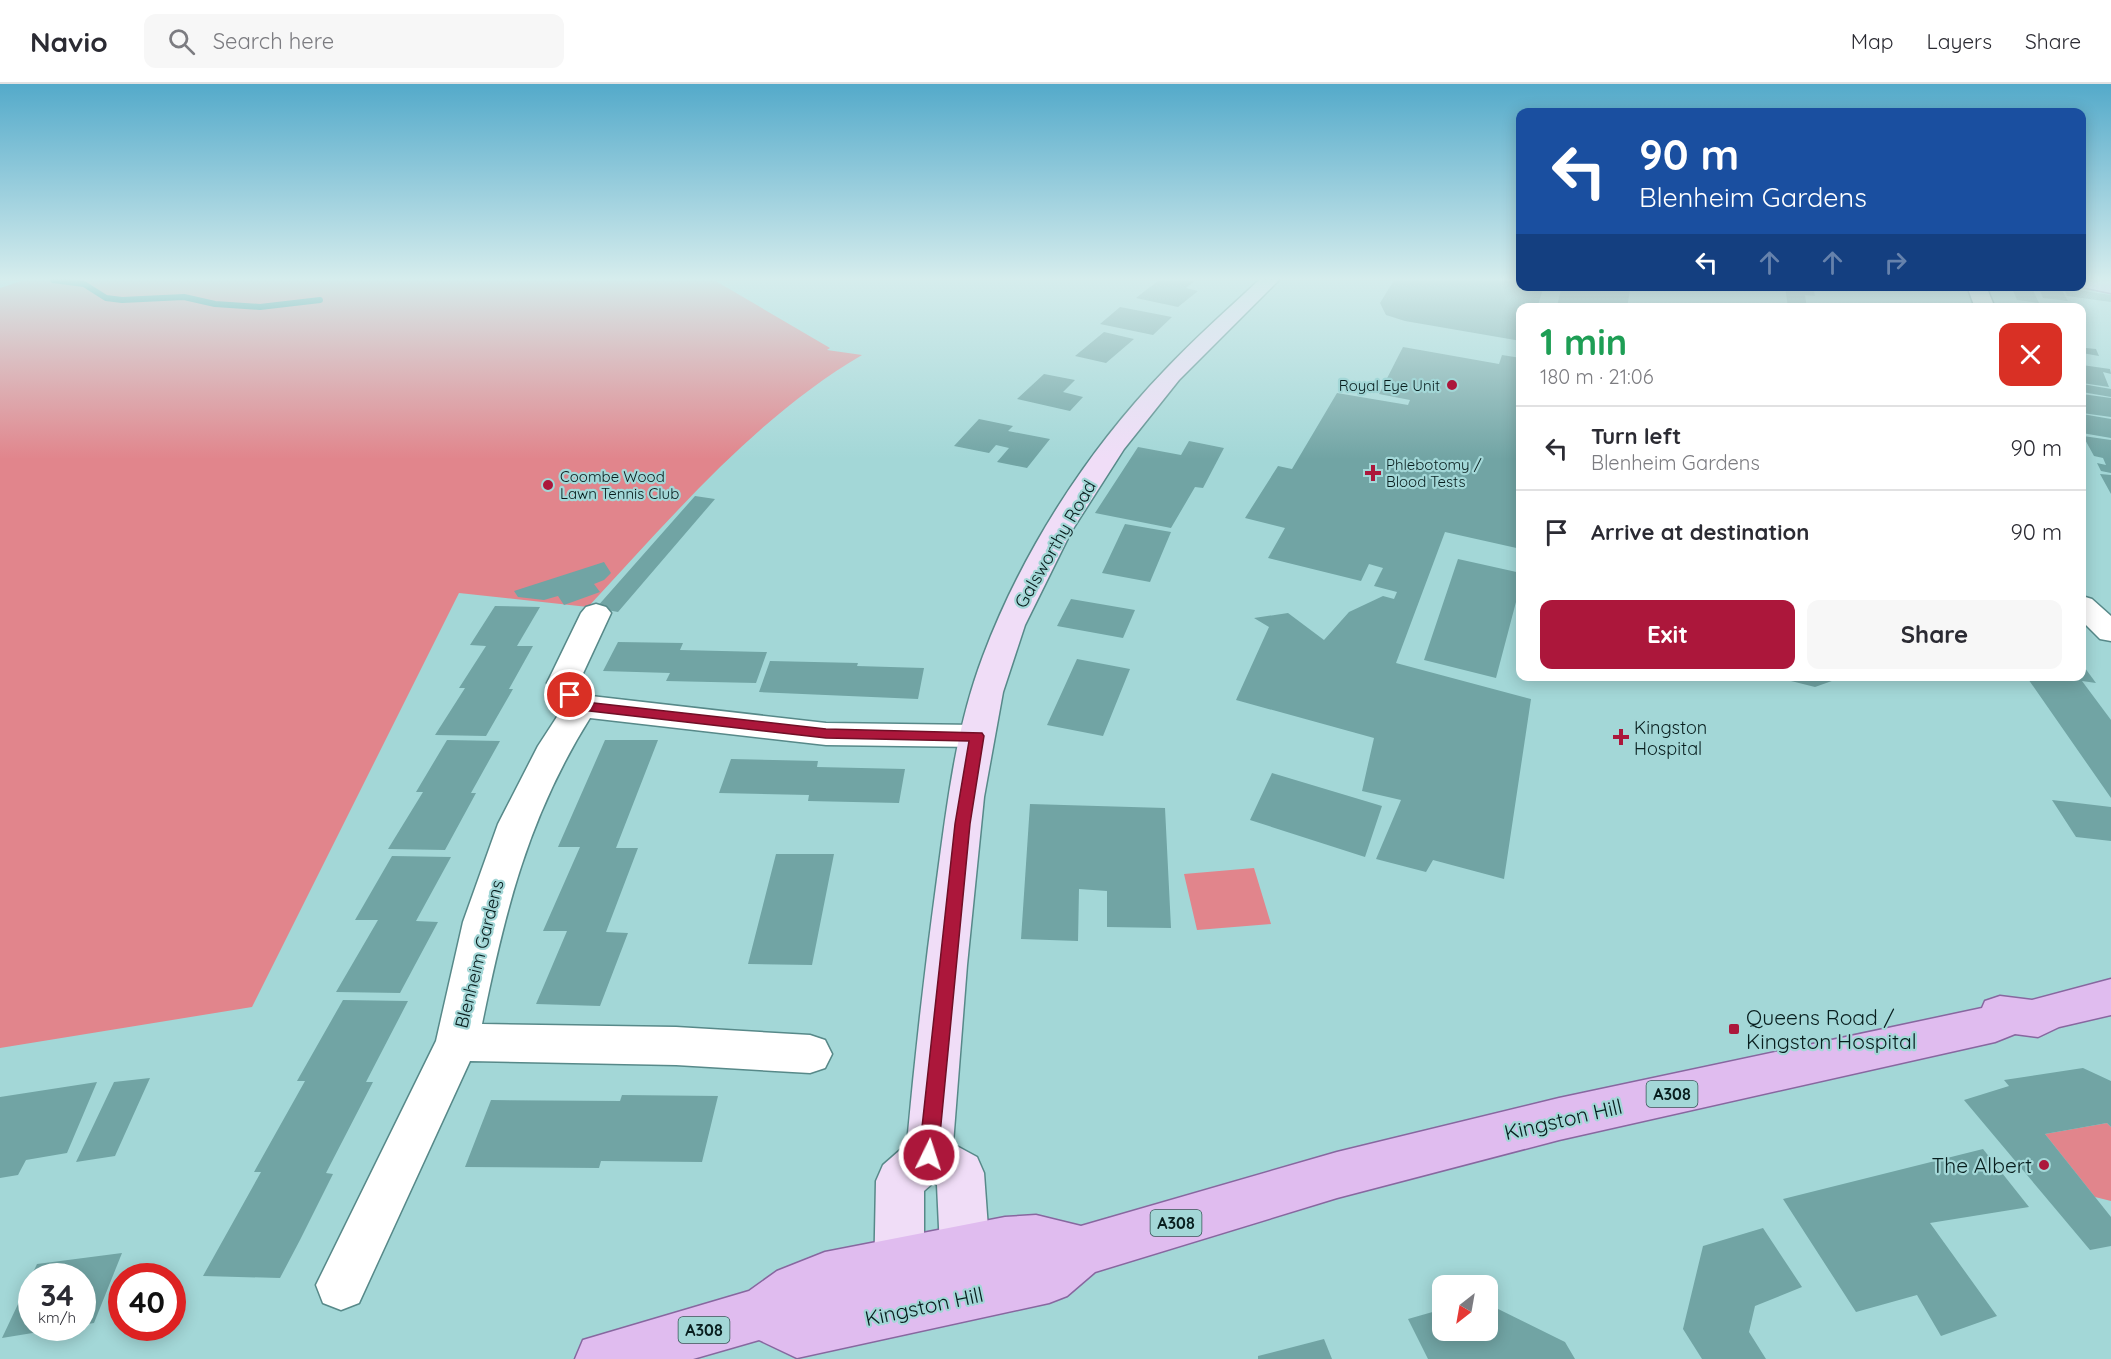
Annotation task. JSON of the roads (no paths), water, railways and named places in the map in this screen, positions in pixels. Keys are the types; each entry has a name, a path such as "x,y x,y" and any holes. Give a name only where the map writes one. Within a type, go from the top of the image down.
{"main road":[{"name":"Kingston Hill","path":"602,1359 762,1313 797,1332 899,1288 966,1274 1049,1278 1081,1251 1337,1175 1559,1119 1995,1024 1999,1023 2000,1014 2038,1019 2048,1012 2110,999"}],"street":[{"name":"Galsworthy Road","path":"929,1155 962,824 987,693 1010,626 1037,568 1100,465 1162,386 1209,340"},
{"path":"2086,609 2111,632"},
{"path":"596,613 562,683 581,706 826,734 977,736"},
{"name":"Blenheim Gardens","path":"341,1285 458,1042 483,922 516,824 555,746 581,706"},
{"name":"Blenheim Gardens","path":"458,1042 676,1046 810,1054"},
{"path":"899,1288 900,1181 929,1155 960,1173 966,1274"}],"place":[{"name":"Royal Eye Unit","path":"1452,385"},
{"name":"Phlebotomy / Blood Tests","path":"1373,473"},
{"name":"Coombe Wood Lawn Tennis Club","path":"548,485"},
{"name":"Kingston Hospital","path":"1621,737"},
{"name":"Queens Road / Kingston Hospital","path":"1734,1029"},
{"name":"The Albert","path":"2044,1165"}]}
